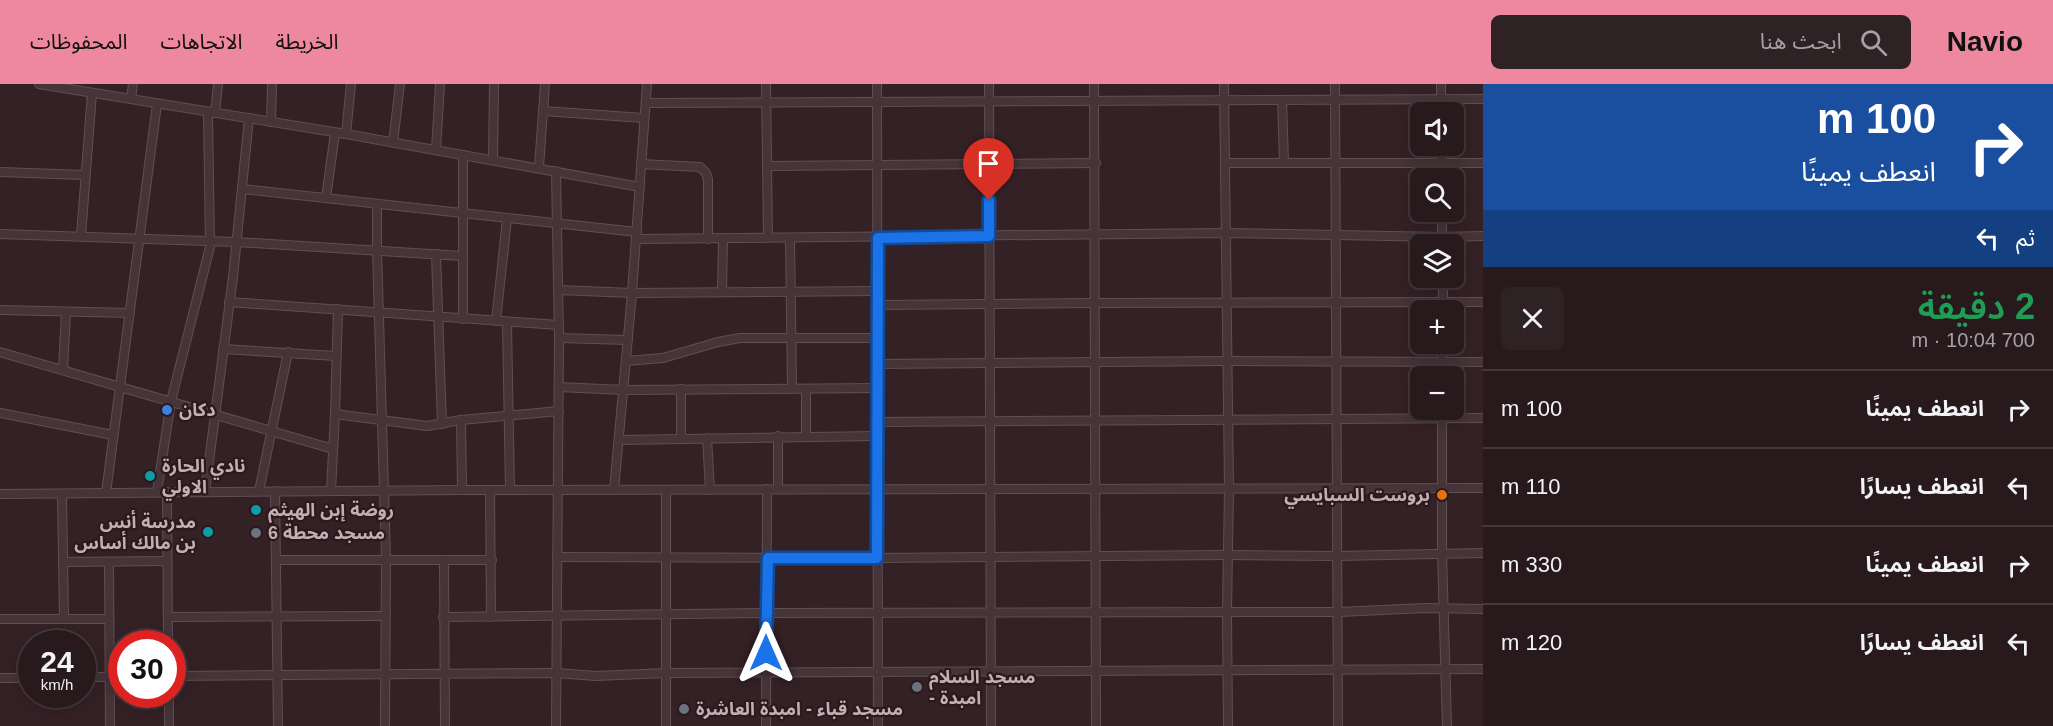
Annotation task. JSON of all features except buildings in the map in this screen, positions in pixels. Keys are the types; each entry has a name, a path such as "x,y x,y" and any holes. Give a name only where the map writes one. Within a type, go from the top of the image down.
{"street":[{"path":"39,84 82,87 92,93 346,134 640,186"},
{"path":"131,99 133,84"},
{"path":"157,492 171,401 211,241 212,112 218,84"},
{"path":"271,122 272,84"},
{"path":"346,134 351,84"},
{"path":"393,143 400,84"},
{"path":"436,150 440,84"},
{"path":"493,160 494,84"},
{"path":"539,167 544,84"},
{"path":"614,490 637,236 647,84"},
{"path":"766,84 768,238"},
{"path":"877,84 878,726"},
{"path":"989,84 991,726"},
{"path":"1094,84 1096,726"},
{"path":"1224,84 1229,487 1228,726"},
{"path":"1335,84 1338,726"},
{"path":"1441,84 1441,99"},
{"path":"81,236 92,93"},
{"path":"646,103 1483,99"},
{"path":"1282,100 1284,163"},
{"path":"106,493 158,104"},
{"path":"543,111 644,118"},
{"path":"205,492 249,118"},
{"path":"326,198 335,133"},
{"path":"462,155 463,319"},
{"path":"1441,156 1441,168"},
{"path":"768,166 1096,163"},
{"path":"1225,163 1483,163"},
{"path":"641,164 703,169 708,179 708,239"},
{"path":"556,171 559,290 556,726"},
{"path":"0,172 85,175"},
{"path":"242,189 637,236 723,239 1225,233 1410,239"},
{"path":"377,204 376,250 386,559 385,726"},
{"path":"496,321 507,219"},
{"path":"0,234 236,242 462,256"},
{"path":"1464,238 1483,236"},
{"path":"790,238 792,389"},
{"path":"723,239 723,292"},
{"path":"436,254 442,423"},
{"path":"559,290 632,293 877,291"},
{"path":"229,302 559,325"},
{"path":"877,305 1226,302 1410,305"},
{"path":"1464,304 1483,302"},
{"path":"331,491 338,309"},
{"path":"0,310 129,313"},
{"path":"63,370 66,312"},
{"path":"507,322 510,490"},
{"path":"559,338 628,340"},
{"path":"626,361 663,358 729,340 877,338"},
{"path":"223,349 336,356"},
{"path":"0,352 333,449"},
{"path":"259,491 288,352"},
{"path":"1442,354 1442,363"},
{"path":"877,364 1226,361 1483,362"},
{"path":"559,387 624,390 877,388"},
{"path":"681,389 681,438"},
{"path":"806,389 807,436"},
{"path":"335,414 417,426 507,414 559,411"},
{"path":"0,413 113,435"},
{"path":"877,422 1336,419 1410,416"},
{"path":"1464,416 1483,418"},
{"path":"461,420 462,490"},
{"path":"1442,420 1442,553 1447,726"},
{"path":"778,436 778,489"},
{"path":"619,440 878,436"},
{"path":"707,438 710,490"},
{"path":"0,494 1096,487 1483,488"},
{"path":"766,489 768,558 766,726"},
{"path":"490,490 491,617"},
{"path":"666,490 666,726"},
{"path":"275,491 278,726"},
{"path":"167,492 168,630"},
{"path":"62,494 64,619"},
{"path":"557,557 877,558 1338,556 1483,553"},
{"path":"276,560 492,560"},
{"path":"444,560 445,726"},
{"path":"63,562 167,561"},
{"path":"109,562 109,630"},
{"path":"443,617 1095,614 1483,609"},
{"path":"168,617 386,616"},
{"path":"0,619 109,619"},
{"path":"186,676 556,673 596,676 666,673 1483,669"},
{"path":"0,678 18,678"},
{"path":"110,708 110,726"},
{"path":"169,708 169,726"}],"place":[{"name":"دكان","path":"167,410"},
{"name":"نادي الحارة الاولي","path":"150,476"},
{"name":"بروست السبايسي","path":"1442,495"},
{"name":"روضة إبن الهيثم","path":"256,510"},
{"name":"مدرسة أنس بن مالك أساس","path":"208,532"},
{"name":"مسجد محطة 6","path":"256,533"},
{"name":"مسجد السلام - امبدة","path":"917,687"},
{"name":"مسجد قباء - امبدة العاشرة","path":"684,709"}],"route":[{"path":"766,653 768,558 877,558 878,238 989,236 989,200"}]}
